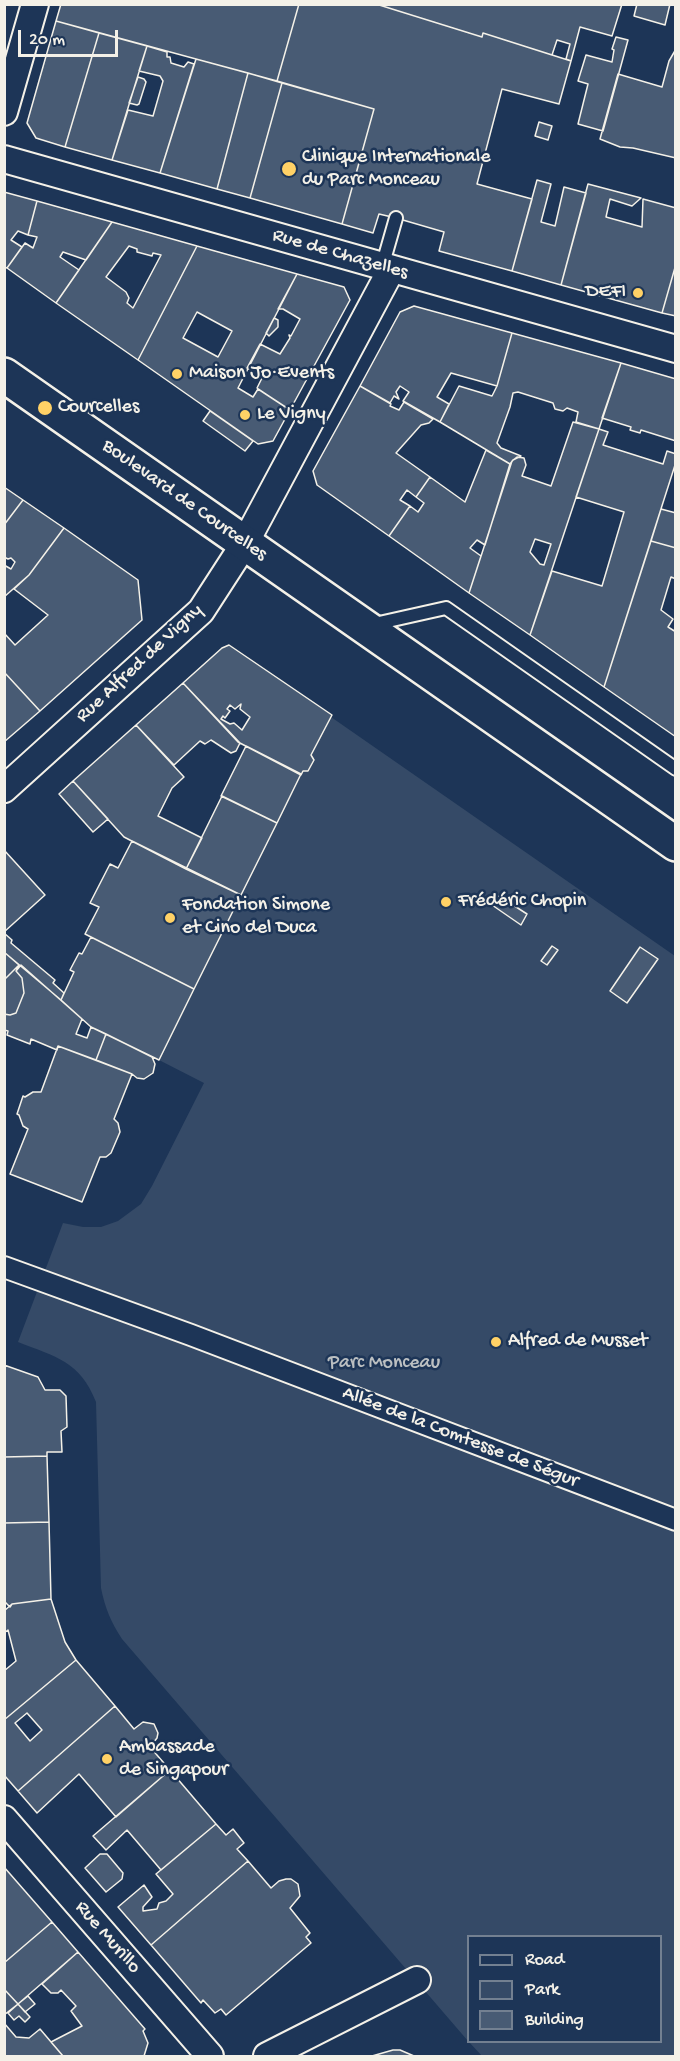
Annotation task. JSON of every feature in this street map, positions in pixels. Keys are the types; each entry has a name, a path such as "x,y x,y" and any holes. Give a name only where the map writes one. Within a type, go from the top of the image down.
{"main road":[{"name":"Boulevard de Courcelles","path":"4,375 675,843"}],"street":[{"path":"4,112 35,4"},
{"name":"Rue de Chazelles","path":"4,159 675,349"},
{"name":"Rue Alfred de Vigny","path":"4,789 201,611 245,543 387,268"},
{"name":"Allée de la Comtesse de Ségur","path":"4,1267 191,1335 675,1520"},
{"name":"Rue Murillo","path":"4,1819 210,2056"},
{"path":"267,2056 417,1980"}],"lane":[{"path":"387,268 396,218"},
{"path":"363,626 446,608 675,769"}],"green space":[{"name":"Parc Monceau","path":"331,717 675,956 675,2056 482,2056 470,2043 662,2043 662,1935 467,1935 467,2040 122,1639 109,1615 101,1588 96,1402 82,1377 65,1362 18,1342 63,1223 83,1227 101,1227 118,1221 141,1204 204,1083 159,1060 301,774 303,771 308,771 314,760 311,755"}],"building":[{"path":"61,4 299,4 277,81 56,21"},
{"path":"299,4 376,4 482,37 483,33 571,61 559,104 502,89 477,184 532,199 512,271 439,251 444,232 396,218 379,214 373,233 342,224 374,109 277,81"},
{"path":"376,4 622,4 612,36 580,27 571,61 566,59 570,44 557,40 552,55 483,33 482,37"},
{"path":"637,4 670,4 665,25 634,16"},
{"path":"56,21 99,33 65,147 36,138 27,123"},
{"path":"99,33 147,46 112,160 65,147"},
{"path":"616,37 628,40 603,131 578,124 588,84 578,81 586,55 612,62 614,50 612,49"},
{"path":"147,46 167,52 171,63 184,67 188,62 194,64 160,173 112,160 128,110 153,116 163,81 160,76 139,71"},
{"path":"676,49 676,158 620,147 600,139 618,74 662,87 669,61"},
{"path":"196,59 248,73 217,189 160,173"},
{"path":"248,73 282,83 250,198 217,189"},
{"path":"138,77 146,82 137,105 129,103"},
{"path":"282,83 374,109 342,224 250,198"},
{"path":"539,122 552,126 548,140 535,136"},
{"path":"537,180 551,184 541,222 555,226 564,187 586,193 561,285 512,271"},
{"path":"588,184 641,198 632,206 610,199 606,217 642,227 643,199 676,208 676,264 662,313 561,285"},
{"path":"4,192 37,201 28,235 18,231 11,240 22,247 7,268 4,267"},
{"path":"37,201 112,222 86,260 63,252 60,257 79,270 56,303 7,268 25,243 33,248 37,237 28,235"},
{"path":"112,222 197,246 138,360 56,303","holes":["129,246 137,249 137,252 152,256 153,253 161,255 133,308 127,303 129,298 126,292 106,277"]},
{"path":"197,246 297,274 238,388 253,397 258,389 290,410 273,441 258,444 138,360","holes":["197,312 232,331 218,357 183,338"]},
{"path":"676,264 676,316 662,313"},
{"path":"297,274 344,287 350,300 290,410 257,388 263,376 247,368 260,344 280,354 290,338 289,335 291,336 300,319 283,309 278,309"},
{"path":"414,306 512,333 497,386 451,373 437,397 449,404 440,422 403,401 409,392 400,386 396,392 399,399 394,396 390,403 360,386 400,312"},
{"path":"274,318 278,320 278,327 269,336 266,333"},
{"path":"512,333 621,363 599,429 576,422 578,412 567,408 563,411 555,409 553,403 518,392 513,393 497,443 501,448 521,456 510,464 440,422 459,386 492,396"},
{"path":"621,363 676,379 676,441 641,430 640,433 630,430 631,427 602,418"},
{"path":"360,386 391,404 390,406 399,410 404,402 433,419 421,425 396,453 430,477 416,497 407,490 400,500 410,506 389,536 317,485 313,471"},
{"path":"210,411 253,441 245,451 203,421"},
{"path":"573,422 599,429 530,635 469,593 512,461 517,457 524,458 526,465 522,476 551,486","holes":["535,539 551,544 544,565 540,564 530,552"]},
{"path":"599,429 608,432 603,445 663,464 667,451 676,454 676,462 604,687 530,635 552,571 602,586 624,512 576,497"},
{"path":"486,450 510,464 485,545 477,540 470,548 481,556 469,593 389,536 410,506 418,512 424,503 416,497 430,477 465,502"},
{"path":"4,487 23,500 4,525"},
{"path":"23,500 64,528 29,575 4,597 4,565 11,569 15,562 11,558 4,557 4,525"},
{"path":"661,509 676,513 676,548 651,541"},
{"path":"64,528 138,580 142,620 40,711 4,672 4,633 15,645 48,615 14,589 29,575"},
{"path":"651,541 676,548 676,579 671,577 661,610 673,619 668,627 676,632 676,737 604,687"},
{"path":"229,645 332,715 311,755 314,760 308,771 303,771 301,775 238,742 183,683 222,648","holes":["241,704 240,709 250,717 242,730 234,723 230,724 221,719 223,716 225,718 230,711 227,709 230,705 235,709"]},
{"path":"4,672 40,711 4,742"},
{"path":"183,683 240,743 236,751 231,753 211,740 205,744 200,741 174,765 136,725"},
{"path":"136,725 184,777 172,788 158,816 202,838 186,869 124,837 73,781"},
{"path":"246,746 301,774 277,823 221,796"},
{"path":"73,781 108,819 93,832 59,794"},
{"path":"222,796 277,823 241,895 186,869"},
{"path":"132,841 241,895 194,989 85,934 99,907 90,903 110,864 118,868"},
{"path":"4,850 45,895 4,932"},
{"path":"499,896 527,914 521,925 492,905"},
{"path":"4,933 12,940 11,943 55,980 53,983 64,993 61,1000 4,952"},
{"path":"91,937 194,989 159,1060 91,1027 61,1000 74,972 70,970"},
{"path":"552,946 558,950 547,965 541,961"},
{"path":"640,947 658,959 627,1003 610,991"},
{"path":"4,952 19,965 4,980"},
{"path":"19,965 16,971 22,978 24,993 16,1013 4,1014 4,980"},
{"path":"21,965 82,1019 76,1034 87,1038 91,1027 106,1034 96,1060 58,1046 57,1050 31,1039 30,1044 7,1035 8,1031 4,1030 4,1014 16,1013 24,993 22,978 16,971"},
{"path":"106,1034 152,1057 155,1064 153,1073 144,1079 137,1078 96,1060"},
{"path":"58,1046 132,1074 114,1119 118,1123 120,1132 111,1153 106,1157 100,1157 82,1202 10,1174 28,1129 23,1126 17,1114 23,1096 41,1092"},
{"path":"4,1365 38,1377 45,1390 60,1390 66,1396 67,1427 61,1431 62,1452 47,1452 47,1456 4,1457"},
{"path":"47,1456 49,1522 4,1523 4,1457"},
{"path":"49,1522 51,1599 12,1604 10,1607 4,1601 4,1523"},
{"path":"51,1599 65,1642 76,1660 4,1720 4,1671 16,1661 8,1630 4,1633 4,1611 12,1604"},
{"path":"76,1660 115,1706 18,1791 4,1775 4,1720","holes":["27,1713 42,1730 30,1741 15,1723"]},
{"name":"Ambassade de Singapour","path":"115,1706 134,1729 143,1722 154,1724 158,1733 150,1747 170,1770 116,1817 79,1774 37,1813 18,1791"},
{"path":"170,1770 216,1824 161,1870 127,1830 106,1850 93,1836"},
{"path":"216,1824 226,1835 233,1829 244,1843 237,1849 248,1861 151,1945 118,1907 144,1885 152,1897 143,1907 143,1911 157,1909 159,1903 166,1901 173,1894 156,1874"},
{"path":"100,1854 107,1854 123,1873 122,1879 106,1892 85,1868"},
{"path":"248,1861 271,1888 279,1881 286,1879 291,1879 298,1884 300,1896 290,1908 310,1933 306,1937 311,1943 226,2015 221,2009 215,2013 203,2000 201,2003 151,1945"},
{"path":"4,1867 52,1922 4,1963"},
{"path":"52,1922 78,1952 18,2004 4,1989 4,1963"},
{"path":"78,1952 145,2029 143,2031 148,2043 144,2056 63,2056 51,2042 82,2026 71,2011 76,2006 61,1990 58,1993 51,1993 42,1984"},
{"path":"4,1989 18,2004 4,2015"},
{"path":"28,1996 35,2004 25,2012 18,2004"},
{"path":"18,2004 30,2017 25,2022 19,2016 14,2020 8,2013"},
{"path":"4,2023 16,2037 29,2038 40,2029 63,2056 4,2056"},
{"path":"400,2050 414,2056 372,2056"}],"place":[{"name":"Clinique Internationale du Parc Monceau","path":"289,169"},
{"name":"DEFI","path":"638,293"},
{"name":"Maison Jo·Events","path":"177,374"},
{"name":"Courcelles","path":"45,408"},
{"name":"Le Vigny","path":"245,415"},
{"name":"Frédéric Chopin","path":"446,902"},
{"name":"Fondation Simone et Cino del Duca","path":"170,918"},
{"name":"Alfred de Musset","path":"496,1342"},
{"name":"Ambassade de Singapour","path":"107,1759"}]}
